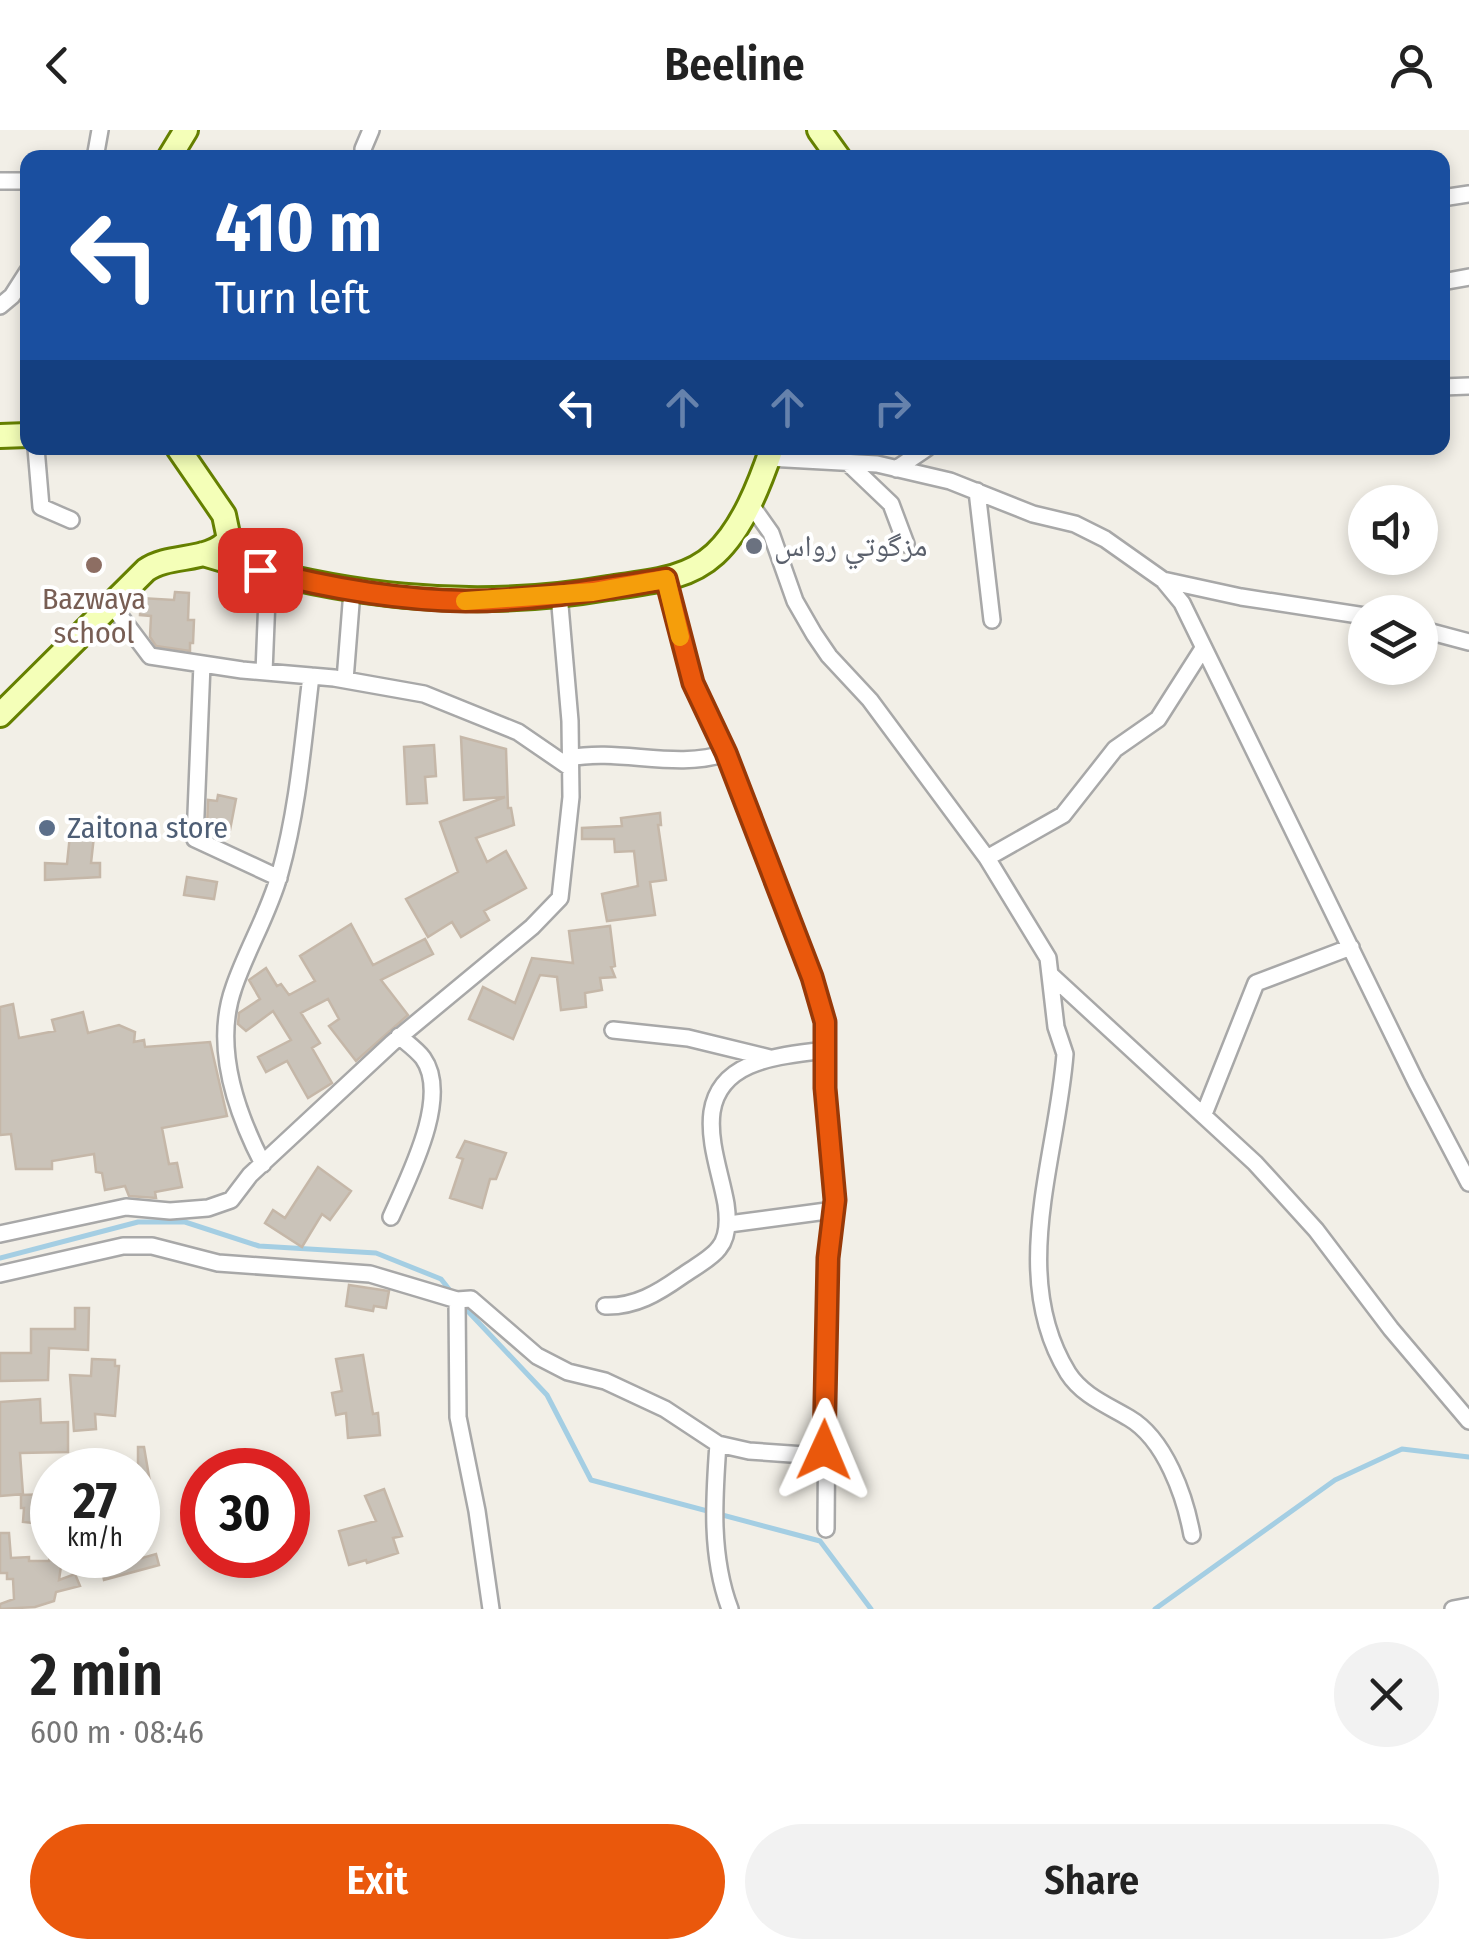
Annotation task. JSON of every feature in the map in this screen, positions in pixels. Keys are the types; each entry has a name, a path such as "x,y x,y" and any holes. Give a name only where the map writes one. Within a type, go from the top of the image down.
{"street":[{"path":"0,306 20,284"},
{"path":"37,455 41,507 71,520"},
{"path":"2,713 156,563 221,549 229,539 224,515 183,455"},
{"path":"204,554 352,591 465,601 559,594 666,579 690,570 724,545 749,502 769,455"},
{"path":"787,455 896,468 950,481 1033,514 1075,524 1105,539 1163,580 1182,603 1469,1183"},
{"path":"896,468 916,455"},
{"path":"847,462 891,504 906,544"},
{"path":"977,492 992,620"},
{"path":"749,502 771,533 794,601 828,656 870,700 987,858 1048,958 1056,1028 1065,1054 1036,1261 1049,1334 1070,1376 1098,1402 1132,1420 1157,1444 1189,1518 1192,1535"},
{"path":"264,672 268,572"},
{"path":"666,579 693,683 726,753 812,977 825,1022 834,1210 828,1258 826,1529"},
{"path":"1163,580 1348,613"},
{"path":"344,680 352,591"},
{"path":"0,1234 126,1208 170,1211 208,1208 231,1200 262,1164 400,1036 532,927 560,898 571,797 570,721 559,594"},
{"path":"110,604 150,656 424,694 518,732 569,762"},
{"path":"1438,634 1469,642"},
{"path":"987,858 1064,815 1115,749 1158,719 1202,650"},
{"path":"202,664 195,839 279,878"},
{"path":"262,1164 234,1094 224,1031 232,990 279,878 294,816 310,676"},
{"path":"569,762 592,753 705,760 726,753"},
{"path":"1204,1114 1256,983 1351,947"},
{"path":"1052,976 1255,1163 1316,1230 1379,1314 1469,1421"},
{"path":"613,1030 688,1038 770,1058"},
{"path":"391,1217 426,1128 433,1092 423,1058 400,1036"},
{"path":"605,1306 626,1307 662,1290 720,1248 728,1224 712,1111 723,1087 739,1070 770,1058 825,1050"},
{"path":"728,1224 834,1210"},
{"path":"0,1274 123,1246 152,1246 218,1263 370,1274 457,1300 471,1299 538,1356 568,1372 605,1381 665,1409 718,1444 749,1451 805,1455 824,1450"},
{"path":"457,1300 458,1418 477,1511 490,1609"},
{"path":"718,1444 714,1503 717,1556 730,1609"},
{"path":"1452,1609 1469,1606"}],"building":[{"path":"175,592 189,593 188,620 194,620 190,651 156,646 150,637 151,616 140,615 141,598 174,600"},
{"path":"461,737 506,749 508,808 514,825 476,838 487,862 506,851 526,888 484,911 489,920 461,937 452,922 428,937 406,899 458,872 440,822 505,797 464,800"},
{"path":"434,745 436,776 425,777 427,803 407,804 404,747"},
{"path":"218,795 236,799 230,830 207,828 208,800 217,801"},
{"path":"660,813 658,825 666,880 650,882 655,915 607,921 602,894 638,886 634,851 615,852 614,839 582,839 582,828 622,826 621,818"},
{"path":"71,825 95,827 91,863 100,863 100,877 45,880 45,863 67,864"},
{"path":"187,877 217,882 214,899 184,895"},
{"path":"351,924 373,965 425,939 433,954 381,980 408,1015 356,1061 329,1026 339,1019 328,999 301,1013 320,1043 312,1048 332,1083 308,1098 287,1061 266,1072 258,1057 291,1040 273,1011 246,1031 238,1024 239,1013 260,999 249,980 266,968 277,986 281,984 289,995 315,981 300,956"},
{"path":"610,926 615,966 611,967 615,977 600,978 602,990 585,993 586,1007 561,1010 557,977 540,975 513,1039 469,1019 483,987 515,1003 532,958 573,963 569,931"},
{"path":"13,1004 19,1038 55,1031 52,1020 83,1012 88,1033 119,1025 135,1032 134,1042 144,1040 145,1047 210,1042 227,1116 162,1128 169,1164 177,1163 182,1187 155,1192 156,1198 129,1196 125,1186 105,1190 102,1173 96,1172 94,1154 52,1161 52,1169 16,1169 11,1134 0,1135 0,1007"},
{"path":"465,1141 506,1153 496,1179 490,1179 482,1208 450,1198 463,1159 457,1157"},
{"path":"318,1167 351,1191 330,1220 322,1214 302,1247 265,1223 273,1210 285,1218"},
{"path":"349,1285 389,1291 386,1308 374,1306 373,1311 346,1306"},
{"path":"75,1308 89,1308 88,1350 49,1348 48,1380 0,1381 0,1353 31,1353 31,1329 75,1329"},
{"path":"363,1355 380,1435 348,1438 346,1413 336,1415 332,1393 342,1391 336,1359"},
{"path":"92,1359 115,1360 115,1366 119,1366 115,1416 95,1414 96,1429 74,1431 70,1375 91,1376"},
{"path":"40,1399 41,1423 68,1422 68,1448 30,1448 30,1453 20,1453 23,1494 0,1496 0,1402"},
{"path":"384,1489 402,1536 393,1538 398,1553 349,1565 339,1531 376,1521 365,1496"},
{"path":"21,1495 30,1495 30,1523 23,1522"},
{"path":"0,1533 9,1533 11,1558 29,1557 30,1578 77,1578 80,1586 56,1592 54,1601 35,1607 0,1609 0,1604 14,1599 13,1579 0,1573"}],"waterway":[{"path":"0,1258 138,1222 185,1222 259,1246 376,1253 441,1279 452,1293"},
{"path":"462,1305 547,1395 591,1480 820,1541 871,1609"},
{"path":"1155,1609 1335,1480 1402,1449 1469,1457"}],"slow traffic":[{"path":"465,601 593,592 666,579 680,637"}],"place":[{"name":"مزگوتي رواس","path":"754,546"},
{"name":"Bazwaya school","path":"94,565"},
{"name":"Zaitona store","path":"47,828"}],"route":[{"path":"260,570 364,594 465,601 593,592 666,579 668,599 693,683 726,753 812,977 825,1022 825,1088 835,1200 828,1258 824,1450"}]}
